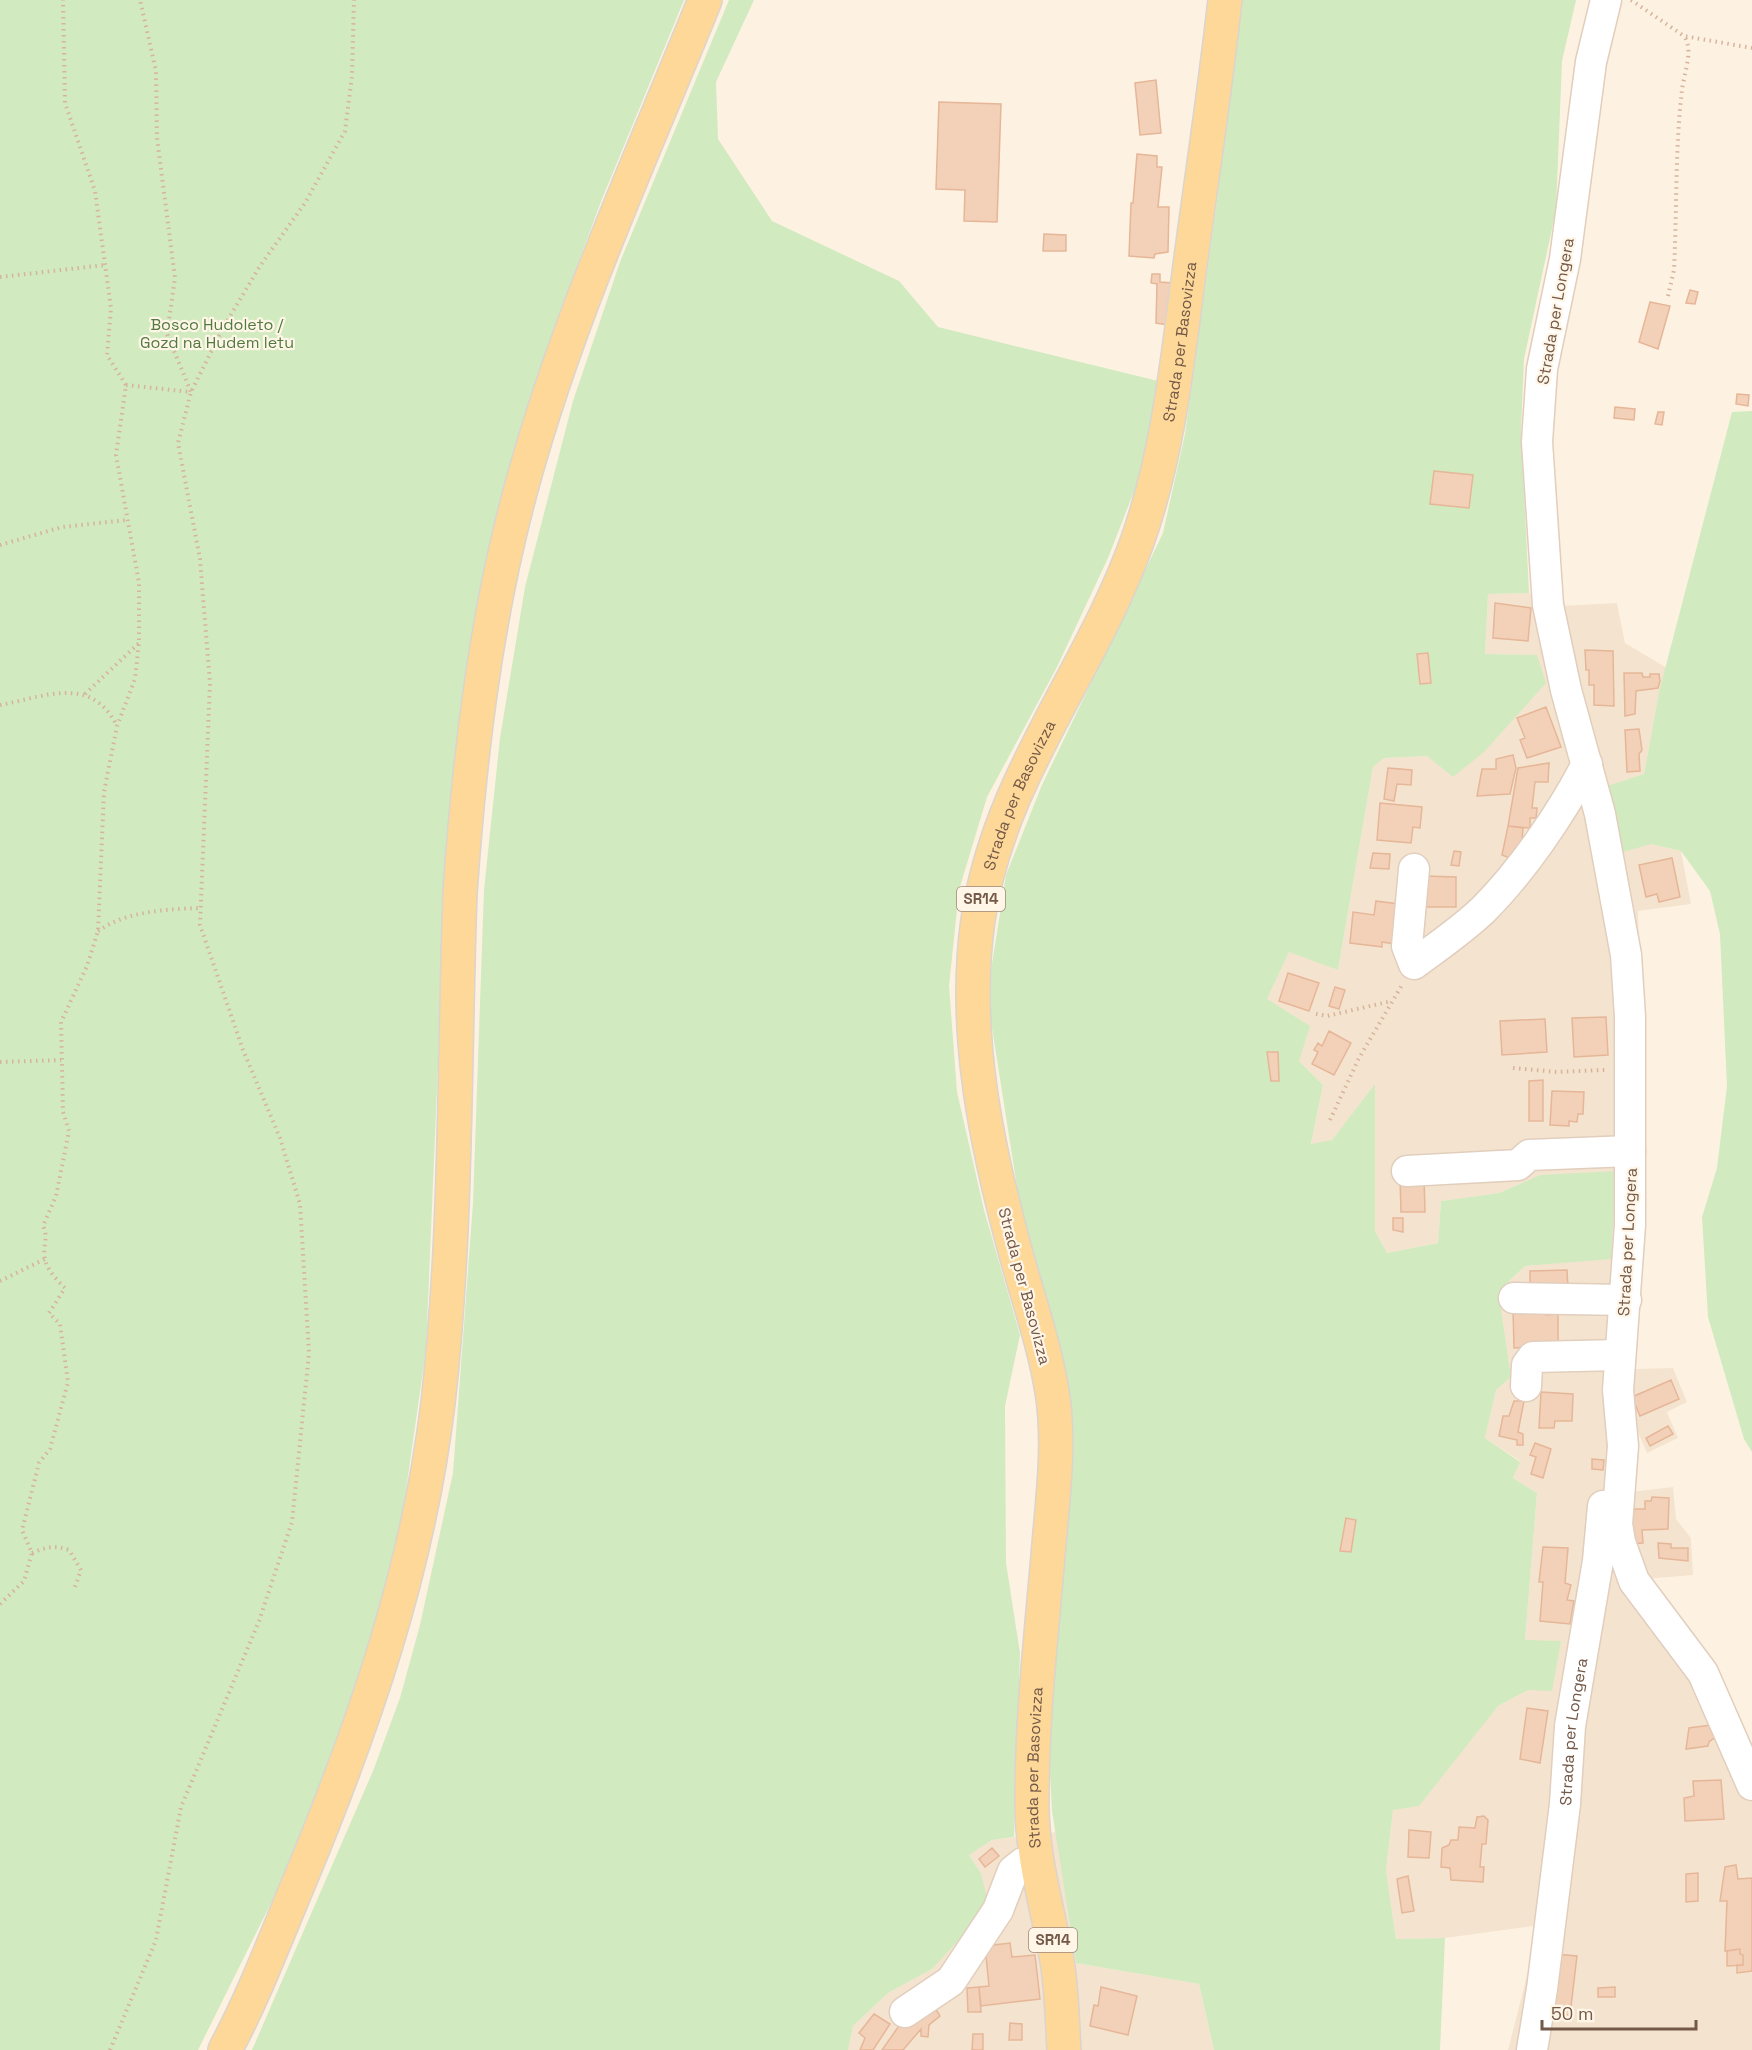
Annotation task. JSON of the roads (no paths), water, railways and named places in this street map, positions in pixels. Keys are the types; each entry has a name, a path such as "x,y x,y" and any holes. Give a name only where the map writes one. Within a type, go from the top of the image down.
{"main road":[{"path":"225,2050 274,1941 348,1764 381,1668 407,1578 429,1466 444,1344 460,893 467,804 490,629 517,504 547,403 590,276 705,0"},
{"name":"Strada per Basovizza","path":"1064,2050 1057,1960 1032,1830 1033,1739 1054,1488 1055,1427 1046,1365 1011,1234 983,1112 976,1048 973,984 976,927 987,869 1017,785 1119,585 1158,475 1174,385 1224,0"}],"street":[{"name":"Strada per Longera","path":"1532,2050 1560,1848 1570,1726 1598,1561 1607,1468 1618,1415 1630,1225 1630,1069 1626,955 1600,814 1556,650 1548,605 1538,423 1542,369 1565,259 1591,62 1606,0"},
{"path":"1414,869 1407,946 1414,964 1476,916 1504,886 1565,807 1587,764"},
{"path":"1407,1171 1518,1165 1529,1155 1630,1151"},
{"path":"1514,1298 1626,1300"},
{"path":"1526,1386 1527,1365 1533,1358 1620,1355"},
{"name":"Strada per Longera","path":"1618,1415 1623,1446 1617,1524 1620,1542 1634,1581 1703,1673 1752,1785"},
{"name":"Strada per Basovizza","path":"905,2012 951,1981 998,1910 1013,1871 1023,1863 1036,1860"}],"park label":[{"name":"Bosco Hudoleto / Gozd na Hudem letu","path":"217,333"}]}
